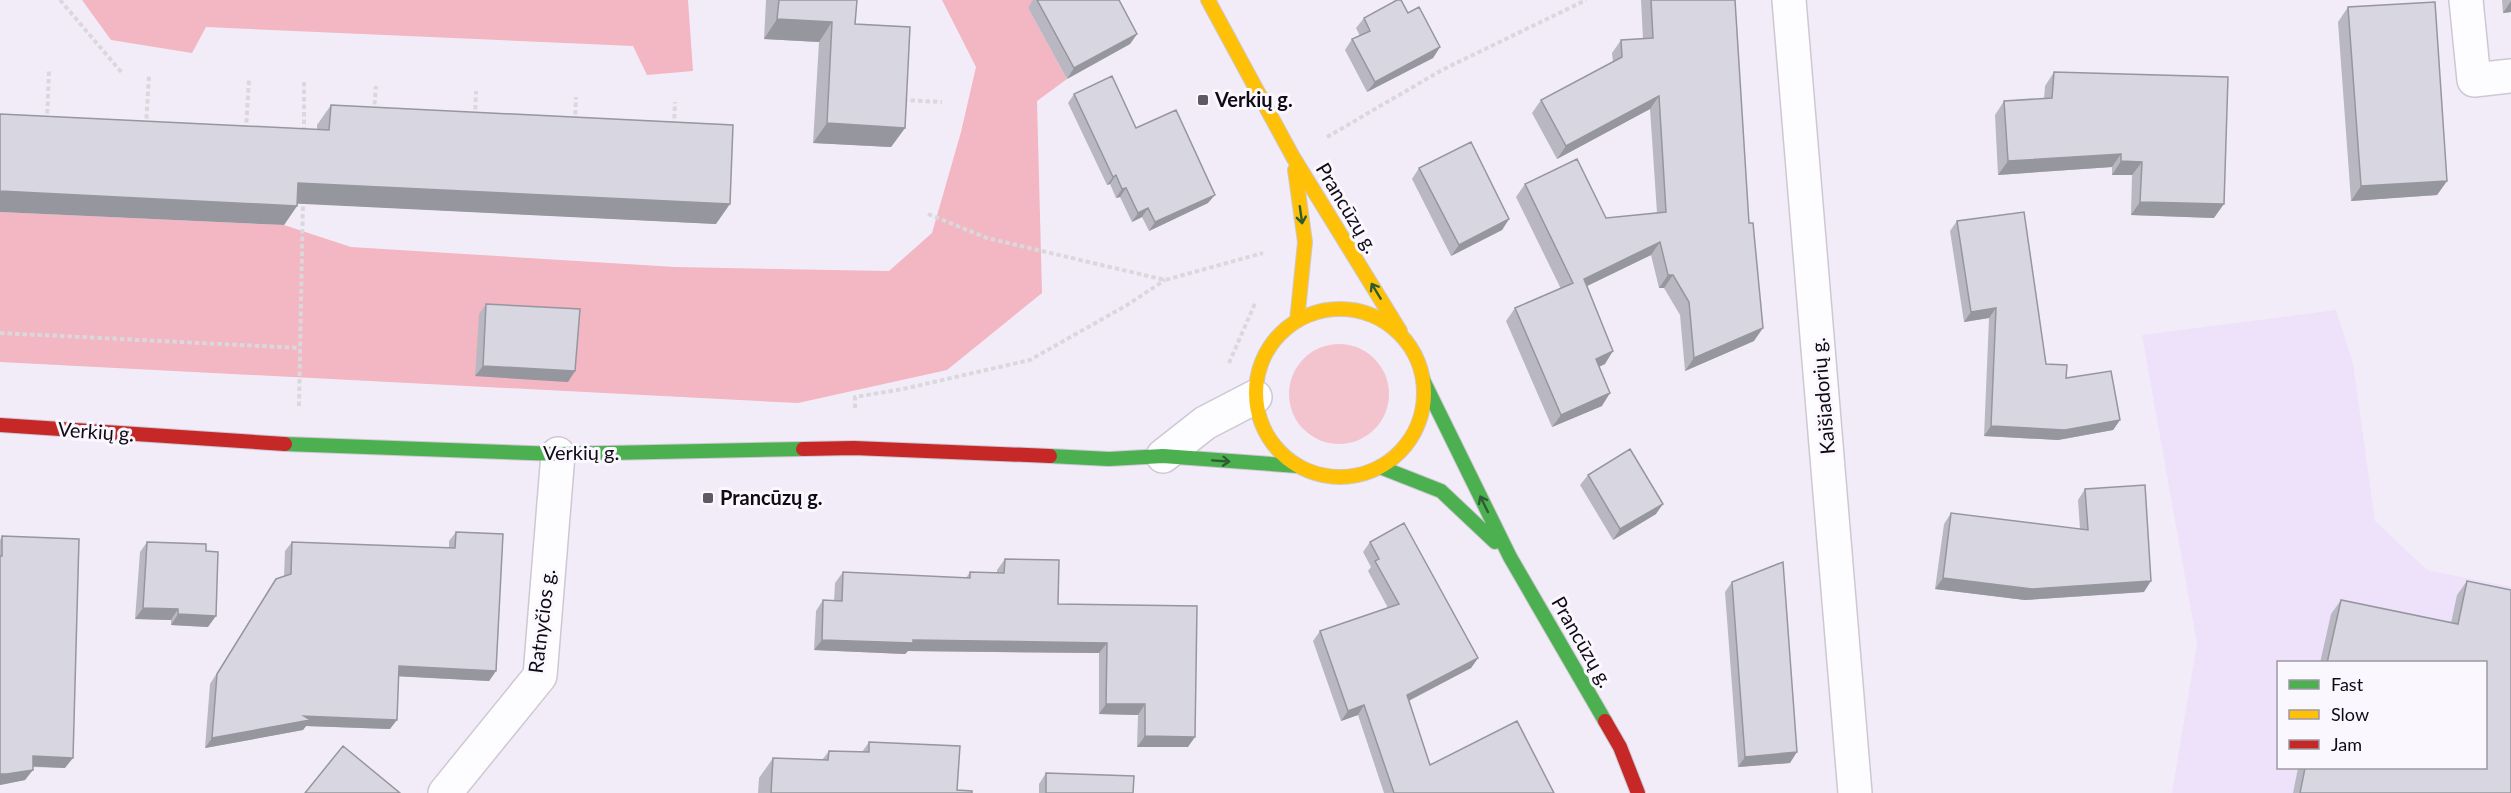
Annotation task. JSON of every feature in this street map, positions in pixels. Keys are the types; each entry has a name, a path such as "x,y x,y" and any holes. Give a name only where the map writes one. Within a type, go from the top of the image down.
{"street":[{"name":"Prancūzų g.","path":"1209,0 1293,157 1406,341"},
{"name":"Kaišiadorių g.","path":"1789,0 1855,793"},
{"path":"2466,0 2474,80 2511,75"},
{"name":"Prancūzų g.","path":"1293,157 1305,242 1297,321"},
{"path":"1344,309 1367,314 1388,325 1406,341 1416,359 1422,379 1423,400 1419,420 1410,439 1397,454 1380,467 1360,474 1339,477 1318,474 1298,466 1281,454 1268,437 1259,417 1256,397 1258,374 1266,353 1279,335 1297,321 1320,311 1344,309"},
{"name":"Prancūzų g.","path":"1422,379 1510,557 1620,747 1638,793"},
{"path":"1163,456 1205,423 1256,397"},
{"name":"Verkių g.","path":"0,425 298,445 558,454 854,447 1109,459 1163,456 1298,466"},
{"name":"Ratnyčios g.","path":"445,793 540,676 558,454"},
{"name":"Prancūzų g.","path":"1380,467 1442,491 1510,557"},
{"name":"Prancūzų g.","path":"1620,747 1650,784"}],"path":[{"path":"60,0 123,74"},
{"path":"1293,157 1442,70 1586,0"},
{"path":"46,126 49,71"},
{"path":"145,130 148,75"},
{"path":"246,135 249,79"},
{"path":"304,82 304,138"},
{"path":"374,117 376,86"},
{"path":"474,122 476,91"},
{"path":"574,127 576,97"},
{"path":"893,99 942,102"},
{"path":"673,132 675,102"},
{"path":"298,445 303,191"},
{"path":"928,214 987,238 1165,280"},
{"path":"854,447 855,397 903,389 1030,360 1127,305 1165,280 1305,242"},
{"path":"1205,423 1202,411 1214,399 1257,299"},
{"path":"0,333 300,348"}],"shaded area":[{"path":"82,0 688,0 693,71 647,75 633,46 206,27 192,53 111,40"},
{"path":"942,0 1042,0 1028,8 1067,79 1037,101 1042,293 947,370 798,403 0,362 0,212 284,225 351,247 675,267 889,271 932,233 961,132 976,67"},
{"path":"2336,310 2353,363 2375,521 2427,570 2511,587 2511,793 2172,793 2197,644 2142,335"},
{"path":"1339,344 1358,347 1375,358 1386,375 1389,394 1386,413 1375,430 1358,441 1339,444 1320,441 1303,430 1292,413 1289,394 1292,375 1303,358 1320,347"}],"building":[{"path":"779,0 857,0 855,24 910,27 905,128 827,123 832,22 777,19"},
{"path":"1037,0 1119,0 1137,34 1074,68"},
{"path":"1401,0 1408,13 1419,7 1440,47 1375,82 1352,39 1370,31 1364,18"},
{"path":"1651,0 1735,0 1749,223 1753,223 1763,328 1694,358 1689,302 1673,275 1668,275 1660,242 1584,279 1613,351 1596,359 1610,393 1561,415 1515,308 1573,283 1525,184 1577,159 1606,218 1666,212 1659,96 1566,146 1541,100 1622,57 1621,40 1653,38"},
{"path":"2435,2 2447,181 2361,186 2348,7"},
{"path":"2054,72 2228,77 2224,204 2140,202 2142,162 2121,161 2121,154 2008,161 2004,101 2052,98"},
{"path":"1112,76 1136,128 1176,110 1215,195 1155,222 1148,208 1138,213 1126,188 1122,189 1116,175 1113,177 1074,94"},
{"path":"331,105 733,125 730,204 298,183 297,206 0,191 0,114 329,130"},
{"path":"1471,142 1509,219 1459,245 1419,168"},
{"path":"2024,212 2046,364 2067,365 2066,378 2111,371 2120,420 2065,430 1991,426 1996,308 1971,312 1957,221"},
{"path":"486,304 580,309 575,371 483,366"},
{"path":"1630,449 1663,504 1620,529 1588,475"},
{"path":"2145,485 2151,581 2032,589 1943,578 1951,513 2088,530 2085,489"},
{"path":"1404,523 1478,658 1407,695 1430,765 1517,721 1554,793 1394,793 1364,705 1348,711 1320,631 1399,604 1375,561 1379,559 1370,542"},
{"path":"456,532 503,534 496,671 399,666 397,720 304,716 310,720 212,738 217,674 276,579 291,574 292,542 455,548"},
{"path":"2,536 79,539 73,758 33,756 33,770 7,774 0,774 0,556 2,556"},
{"path":"147,542 206,544 206,551 218,552 216,616 178,614 178,609 143,608"},
{"path":"1005,559 1059,560 1058,604 1197,606 1195,737 1145,736 1145,704 1106,704 1107,643 913,640 913,643 822,640 823,600 842,601 843,572 970,578 970,572 1004,573"},
{"path":"1783,562 1797,752 1745,757 1732,582"},
{"path":"2467,581 2511,590 2511,793 2300,793 2305,769 2487,769 2487,661 2327,661 2341,600 2458,624"},
{"path":"869,742 960,746 957,790 972,791 972,793 771,793 773,758 828,760 829,751 869,752"},
{"path":"343,746 400,793 305,793"},
{"path":"1046,773 1134,776 1133,793 1046,793"}],"traffic: fast":[{"path":"1423,380 1510,557 1605,721"},
{"path":"285,444 558,454 803,449"},
{"path":"1050,456 1109,459 1163,456 1298,466"},
{"path":"1380,467 1441,491 1495,542"}],"traffic: slow":[{"path":"1208,0 1293,157 1400,331"},
{"path":"1295,170 1305,242 1297,321"},
{"path":"1340,309 1372,316 1399,334 1417,361 1424,393 1417,425 1399,452 1372,470 1340,477 1308,470 1281,452 1263,425 1256,393 1263,361 1281,334 1308,316 1340,309"}],"traffic: jam":[{"path":"0,425 285,444"},
{"path":"803,449 854,448 1050,456"},
{"path":"1605,721 1620,747 1638,793"}],"place":[{"name":"Verkių g.","path":"1203,100"},
{"name":"Prancūzų g.","path":"708,498"}]}
